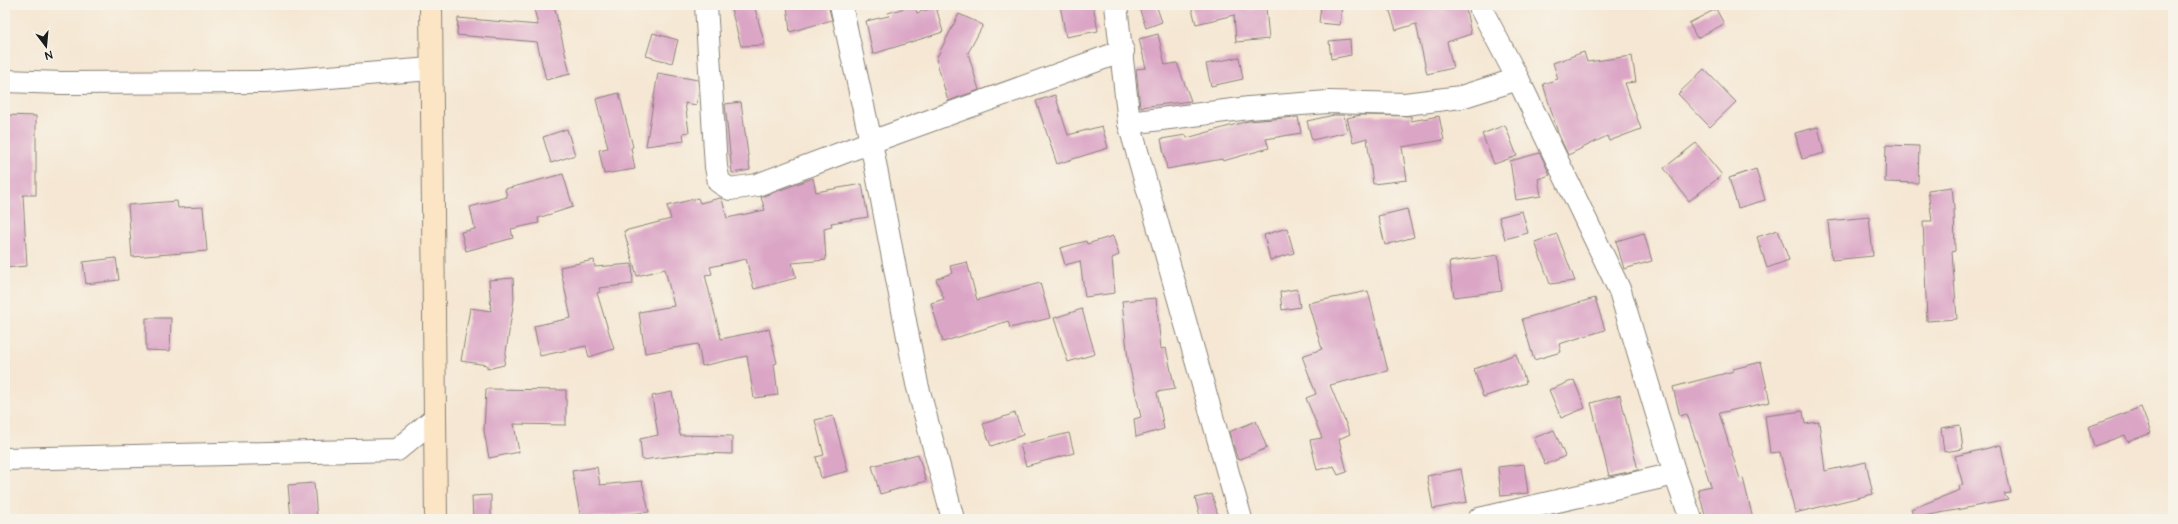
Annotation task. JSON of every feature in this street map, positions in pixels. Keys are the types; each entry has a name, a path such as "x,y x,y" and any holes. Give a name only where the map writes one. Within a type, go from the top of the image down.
{"street":[{"path":"431,5 436,519"},
{"path":"706,5 716,167 719,182 730,189 757,185 1123,51"},
{"path":"841,5 871,142 917,384 954,519"},
{"path":"1116,5 1123,51 1129,123 1241,519"},
{"path":"1479,5 1518,79 1620,291 1675,474 1691,519"},
{"path":"5,81 265,82 431,70"},
{"path":"1129,123 1249,108 1328,102 1405,104 1461,97 1518,79"},
{"path":"5,459 397,450 435,418"},
{"path":"1479,519 1675,474"}],"building":[{"path":"533,5 554,5 570,74 546,80 537,42 457,35 458,18 538,25"},
{"path":"730,5 754,5 765,45 741,46"},
{"path":"787,5 828,5 832,20 790,32"},
{"path":"914,5 917,13 936,7 943,32 873,54 866,21 889,16 888,13"},
{"path":"1060,5 1093,5 1098,31 1066,37"},
{"path":"1138,5 1156,5 1162,22 1146,28"},
{"path":"1191,5 1247,5 1247,10 1266,8 1269,39 1236,42 1234,15 1196,24"},
{"path":"1321,5 1342,5 1340,25 1319,23"},
{"path":"1388,5 1465,5 1471,34 1447,42 1453,68 1427,74 1416,24 1396,30"},
{"path":"1716,9 1724,24 1697,38 1689,23"},
{"path":"959,14 983,25 968,53 979,90 948,101 936,59"},
{"path":"653,33 678,40 672,63 646,56"},
{"path":"1158,34 1165,65 1177,63 1191,101 1140,107 1136,69 1146,68 1139,39"},
{"path":"1350,39 1351,55 1331,59 1329,41"},
{"path":"1584,52 1587,62 1632,56 1636,82 1625,83 1641,129 1609,141 1607,136 1568,155 1558,133 1543,84 1558,79 1553,63"},
{"path":"1239,57 1243,79 1211,86 1206,64"},
{"path":"1704,69 1736,102 1710,127 1678,94"},
{"path":"658,73 698,80 699,91 696,105 685,103 689,132 683,133 684,141 646,146"},
{"path":"619,93 633,147 631,148 635,169 604,174 599,150 608,148 596,99"},
{"path":"1055,95 1068,135 1102,126 1108,148 1057,164 1036,101"},
{"path":"741,102 750,170 732,173 725,104"},
{"path":"5,115 36,116 36,195 23,195 27,266 5,268"},
{"path":"1334,115 1344,115 1347,132 1312,140 1307,121"},
{"path":"1361,115 1411,116 1411,121 1439,116 1444,140 1402,147 1407,180 1373,184 1367,138 1353,142 1347,118"},
{"path":"1298,117 1301,133 1266,139 1269,148 1223,161 1222,159 1167,169 1161,139 1186,135 1187,138 1248,121"},
{"path":"1505,125 1517,156 1494,164 1482,134"},
{"path":"1818,127 1824,153 1802,159 1795,133"},
{"path":"567,129 575,155 551,163 543,137"},
{"path":"1696,143 1722,175 1689,201 1664,168"},
{"path":"1886,145 1919,146 1918,183 1885,182"},
{"path":"1540,153 1550,175 1538,179 1541,196 1516,200 1510,161"},
{"path":"1756,169 1765,200 1738,208 1729,178"},
{"path":"563,174 573,207 538,218 539,223 511,229 513,238 466,251 461,232 475,229 470,207 507,197 505,189"},
{"path":"813,178 816,192 862,184 868,217 831,223 832,227 824,229 826,260 792,263 796,278 754,289 746,259 710,267 712,274 705,275 721,339 769,329 777,363 774,364 778,395 754,398 747,356 702,366 698,344 645,353 639,312 674,306 665,269 637,276 624,231 671,219 667,206 698,198 700,203 720,198 722,199 727,218 765,210 761,197"},
{"path":"1952,187 1955,251 1952,252 1957,319 1927,321 1923,221 1932,221 1928,190"},
{"path":"177,201 178,208 203,207 207,251 132,257 128,205"},
{"path":"1407,209 1414,237 1385,245 1378,216"},
{"path":"1522,211 1528,233 1505,239 1499,217"},
{"path":"1869,217 1873,256 1832,260 1828,221"},
{"path":"1287,228 1294,253 1270,260 1264,235"},
{"path":"1778,230 1789,260 1767,268 1757,237"},
{"path":"1644,233 1652,261 1624,269 1616,241"},
{"path":"1557,234 1575,281 1550,284 1535,242"},
{"path":"1113,236 1119,255 1112,258 1115,293 1085,297 1080,261 1065,265 1060,248 1086,241 1087,244"},
{"path":"1498,255 1502,291 1454,297 1449,262"},
{"path":"116,258 119,280 86,284 83,262"},
{"path":"594,260 595,267 632,264 633,284 599,288 600,292 597,293 614,349 589,357 586,346 540,356 534,326 571,318 560,267"},
{"path":"967,262 977,300 1040,283 1050,318 1010,328 1008,321 943,342 931,303 944,299 936,279 952,273 950,266"},
{"path":"513,278 514,299 504,365 487,369 487,365 461,361 470,308 491,311 489,280"},
{"path":"1297,289 1300,307 1282,310 1280,292"},
{"path":"1368,291 1388,371 1330,385 1350,434 1339,439 1347,472 1338,475 1334,466 1317,470 1310,440 1322,438 1306,398 1316,394 1302,356 1322,349 1308,303"},
{"path":"1156,298 1161,349 1166,348 1175,389 1157,392 1164,429 1136,437 1134,419 1141,417 1128,360 1122,301"},
{"path":"1595,298 1605,330 1559,344 1561,352 1534,360 1522,319"},
{"path":"1082,309 1095,354 1068,362 1054,318"},
{"path":"146,318 171,318 170,351 146,350"},
{"path":"1516,354 1526,383 1483,397 1474,369"},
{"path":"1761,362 1770,402 1719,413 1740,479 1743,478 1753,519 1706,519 1698,489 1711,486 1687,414 1680,416 1673,387 1734,371 1733,369"},
{"path":"1574,380 1585,408 1561,418 1549,390"},
{"path":"486,389 566,390 566,425 514,424 519,452 489,458 484,431"},
{"path":"672,392 680,435 732,436 732,454 698,453 642,460 640,439 658,435 652,396"},
{"path":"1620,395 1638,470 1609,476 1591,403"},
{"path":"2141,407 2151,433 2128,442 2125,435 2094,446 2088,427"},
{"path":"1803,411 1805,424 1819,422 1825,471 1866,462 1873,494 1795,513 1780,452 1770,453 1765,416"},
{"path":"1015,413 1023,435 991,446 983,424"},
{"path":"833,416 848,471 821,478 816,457 824,455 815,420"},
{"path":"1256,421 1267,448 1238,460 1229,432"},
{"path":"1960,425 1963,449 1944,452 1941,428"},
{"path":"1554,430 1565,456 1545,465 1534,438"},
{"path":"1069,433 1074,453 1026,466 1020,445"},
{"path":"2001,445 2011,493 2004,494 2008,500 1914,518 1911,509 1960,490 1959,486 1963,485 1955,456"},
{"path":"918,454 926,481 880,494 872,466"},
{"path":"1524,464 1528,493 1501,496 1498,467"},
{"path":"597,467 600,485 642,481 649,512 581,519 572,471"},
{"path":"1461,469 1467,502 1433,509 1427,476"},
{"path":"314,483 317,519 291,519 288,485"},
{"path":"1212,494 1219,519 1201,519 1195,498"},
{"path":"491,495 491,519 473,519 472,496"}]}
